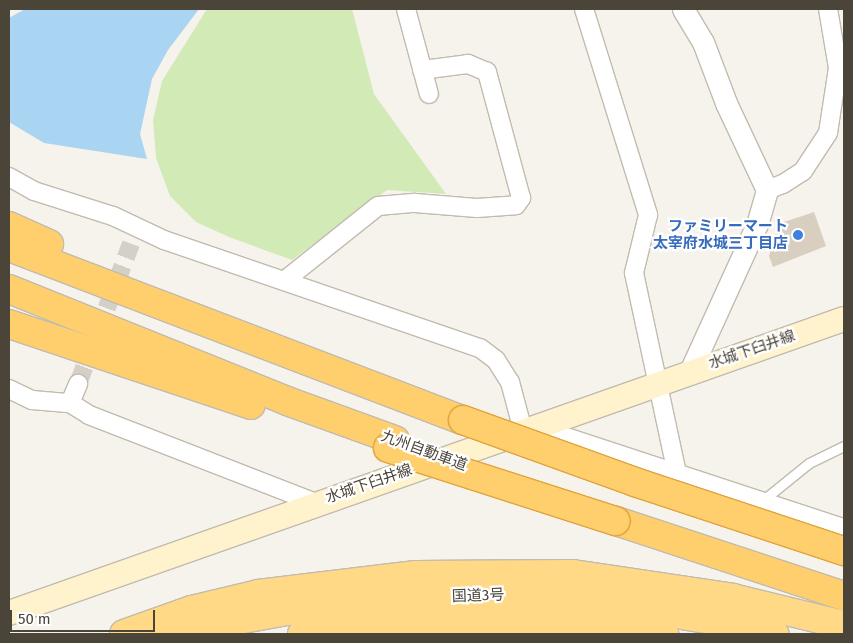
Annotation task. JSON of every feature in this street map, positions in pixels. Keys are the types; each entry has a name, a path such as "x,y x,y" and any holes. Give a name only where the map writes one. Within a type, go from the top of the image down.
{"highway":[{"path":"9,226 57,247 97,280"},
{"path":"9,247 463,420 635,482 844,551"},
{"name":"九州自動車道","path":"9,289 391,444"},
{"path":"9,324 64,345 391,444 844,596"},
{"path":"124,634 191,610 258,594 416,575 573,574 732,598 844,625"},
{"name":"国道3号","path":"182,634 216,624 287,611 401,598 517,595 627,606 718,621 774,634"},
{"name":"国道3号","path":"302,634 402,624 505,620 625,627 664,634"}],"main road":[{"name":"水城下臼井線","path":"9,613 316,503 844,319"}],"street":[{"path":"406,9 429,94"},
{"path":"584,9 648,215 634,273 656,384 677,474"},
{"path":"683,9 703,42 726,103 767,190 758,222 690,372"},
{"path":"767,190 784,184 804,171 828,133 838,68 828,9"},
{"path":"284,281 378,206 415,203 477,208 516,205 521,198 487,72 468,64 422,70"},
{"path":"9,177 34,191 114,216 134,236 284,281 480,348 496,360 510,382 530,429 844,528"},
{"path":"70,403 78,384"},
{"path":"9,389 32,400 70,403 90,415 316,503"}],"lane":[{"path":"760,503 809,463 844,446"}],"green space":[{"path":"207,9 352,9 374,94 446,194 387,190 292,260 229,237 196,222 170,196 156,158 153,120 162,81"}],"water":[{"path":"25,9 199,9 168,50 152,79 140,134 147,159 44,143 9,122 9,18"}],"building":[{"name":"ファミリーマート 太宰府水城三丁目店","path":"814,212 826,246 773,267 769,256 778,224"}],"tunnel":[{"path":"78,384 131,244"}],"place":[{"name":"ファミリーマート 太宰府水城三丁目店","path":"798,235"}]}
